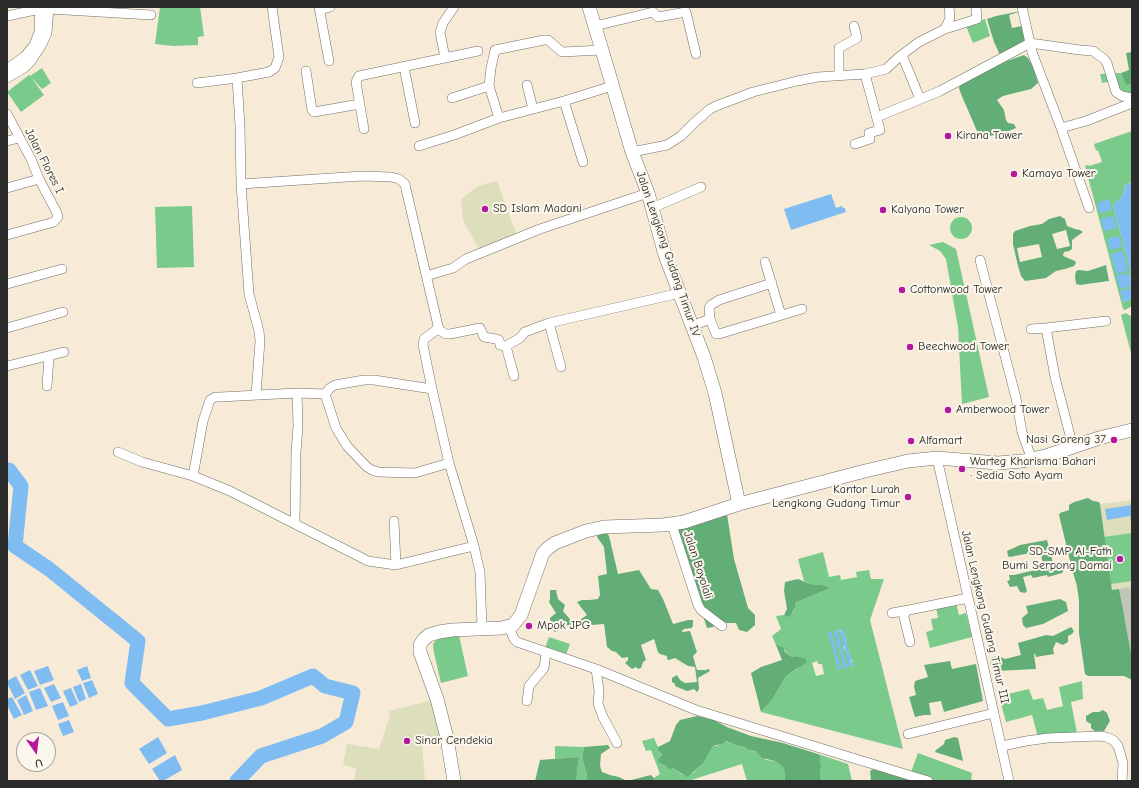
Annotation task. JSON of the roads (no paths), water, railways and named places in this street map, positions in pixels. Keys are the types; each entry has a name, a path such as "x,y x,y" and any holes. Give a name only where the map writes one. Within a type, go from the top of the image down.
{"street":[{"path":"197,83 269,72 275,68 279,57 272,7"},
{"path":"329,61 320,8 330,7"},
{"path":"445,58 440,32 443,23 454,7"},
{"name":"Jalan Lengkong Gudang Timur IV","path":"589,7 632,152 648,193 661,240 715,393 739,504"},
{"path":"945,29 950,18 949,7"},
{"path":"632,152 667,145 681,136 704,114 716,106 753,92 818,77 865,74 886,69 902,54 919,42 945,29 977,19 976,7"},
{"path":"1022,7 1030,43 1089,208"},
{"path":"7,78 28,64 36,55 40,41 48,24 45,8"},
{"path":"7,16 22,9 45,8 151,15"},
{"path":"595,26 653,9 658,17 686,12 696,54"},
{"path":"840,75 839,48 857,38 854,26"},
{"path":"499,118 489,86 495,50 548,40 562,52 602,50"},
{"path":"7,69 26,56 40,41"},
{"path":"877,117 940,91 1030,43 1074,50 1093,51 1107,63 1116,92 1122,96 1132,98"},
{"path":"364,128 356,82 359,76 478,51"},
{"path":"902,54 920,99"},
{"path":"404,67 415,123"},
{"path":"306,71 312,110 314,112 360,104"},
{"path":"854,141 870,139 868,133 880,130 865,74"},
{"path":"237,78 241,184 249,294 259,331 260,341 256,395"},
{"path":"527,85 533,109"},
{"path":"452,98 489,86"},
{"path":"419,146 460,133 499,118 612,86"},
{"path":"564,100 584,162"},
{"path":"1061,128 1086,121 1132,103"},
{"name":"Jalan Flores I","path":"7,114 58,214 54,222 7,235"},
{"path":"7,141 19,138"},
{"path":"241,184 362,176 391,177 399,179 405,184 439,328 442,332 450,334 480,328 484,337 496,339 500,345 506,346 520,338 525,332 549,323 680,293"},
{"path":"7,188 39,179"},
{"path":"652,208 701,187"},
{"path":"426,276 454,268 471,257 540,229 648,193"},
{"path":"980,260 1016,398 1022,432 1032,460"},
{"path":"765,262 781,315"},
{"path":"7,284 62,268"},
{"path":"772,283 713,303 709,308 710,320 716,334 802,309"},
{"path":"7,328 63,312"},
{"path":"692,326 710,320"},
{"path":"1031,329 1106,320"},
{"path":"549,323 561,367"},
{"path":"439,328 427,336 423,342 449,463 474,546 480,572 482,628"},
{"path":"1046,328 1055,377 1072,447"},
{"path":"506,346 514,376"},
{"path":"7,366 64,352"},
{"path":"47,386 49,356"},
{"path":"325,394 335,385 364,380 374,380 432,389"},
{"path":"295,523 298,426 297,393"},
{"path":"193,476 203,421 210,400 215,397 297,393 325,394"},
{"path":"325,394 336,428 347,446 367,467 372,470 378,472 415,473 449,463"},
{"path":"454,781 447,738 420,652 420,646 423,640 429,635 438,632 509,627 518,620 521,615 543,553 548,548 560,541 586,531 604,527 672,524 712,514 739,504 895,464 937,458 1002,463 1032,460 1103,437 1132,430"},
{"path":"118,452 142,462 193,476 230,491 368,561 396,565 474,546"},
{"name":"Jalan Lengkong Gudang Timur III","path":"937,458 1009,781"},
{"path":"394,521 396,565"},
{"name":"Jalan Boyolali","path":"672,524 698,605 701,610 722,626"},
{"path":"892,613 968,598"},
{"path":"909,610 905,612 904,617 910,642"},
{"path":"509,627 514,639 517,642 596,669 696,710 928,781"},
{"path":"527,701 529,686 544,668 546,652"},
{"path":"596,669 599,692 598,704 603,718 618,743"},
{"path":"908,734 994,713"},
{"path":"1002,746 1048,738 1106,737 1113,740 1118,746 1123,764 1122,781"}],"water":[{"path":"1132,183 1132,277 1113,205 1122,197 1126,184"},
{"path":"831,194 836,208 842,206 845,208 846,212 791,230 784,209"},
{"path":"1109,199 1112,210 1099,213 1097,203"},
{"path":"1114,216 1117,228 1104,231 1101,219"},
{"path":"1119,236 1122,247 1110,250 1107,239"},
{"path":"1123,251 1128,271 1116,274 1111,254"},
{"path":"1129,273 1132,286 1120,289 1116,276"},
{"path":"1132,288 1132,299 1123,302 1120,291"},
{"path":"1132,505 1132,525 1130,516 1107,520 1105,509"},
{"path":"840,628 843,628 845,633 847,640 846,642 849,649 848,651 850,657 852,658 851,661 854,664 852,667 849,665 846,655 847,652 844,650 845,647 843,645 843,637 841,635"},
{"path":"834,630 837,630 840,636 840,644 842,646 841,649 843,651 842,653 845,655 844,659 846,660 848,666 846,669 843,667 844,664 837,647 837,639 835,637"},
{"path":"828,631 832,632 835,643 834,646 836,647 835,650 837,652 836,655 839,657 838,660 840,661 842,668 840,670 837,669 838,666 833,650 831,649 832,646"},
{"path":"48,666 54,680 40,685 34,671"},
{"path":"87,666 91,678 82,681 77,670"},
{"path":"30,670 38,686 28,690 20,675"},
{"path":"16,676 25,693 15,699 7,681"},
{"path":"92,680 98,694 89,698 83,683"},
{"path":"54,684 61,698 51,702 44,688"},
{"path":"81,684 86,699 79,702 73,687"},
{"path":"40,688 48,706 36,710 29,692"},
{"path":"71,688 78,704 70,707 63,691"},
{"path":"26,695 33,711 24,715 17,700"},
{"path":"12,697 22,715 14,719 7,705 7,699"},
{"path":"63,702 69,716 58,720 52,706"},
{"path":"69,720 74,732 63,736 58,724"},
{"path":"158,737 167,753 149,764 139,749"},
{"path":"175,755 182,770 163,781 160,781 152,769"}],"waterway":[{"path":"7,470 9,470 21,486 15,546 49,569 138,641 132,683 168,719 202,713 261,698 313,676 325,686 353,693 346,722 322,736 261,756 237,781"}],"place":[{"name":"Kirana Tower","path":"948,136"},
{"name":"Kamaya Tower","path":"1014,174"},
{"name":"SD Islam Madani","path":"485,209"},
{"name":"Kalyana Tower","path":"883,210"},
{"name":"Cottonwood Tower","path":"902,290"},
{"name":"Beechwood Tower","path":"910,347"},
{"name":"Amberwood Tower","path":"948,410"},
{"name":"Nasi Goreng 37","path":"1114,440"},
{"name":"Alfamart","path":"911,441"},
{"name":"Warteg Kharisma Bahari · Sedia Soto Ayam","path":"962,469"},
{"name":"Kantor Lurah Lengkong Gudang Timur","path":"908,497"},
{"name":"SD-SMP Al-Fath Bumi Serpong Damai","path":"1120,559"},
{"name":"Mpok JPG","path":"529,626"},
{"name":"Sinar Cendekia","path":"407,741"}]}
